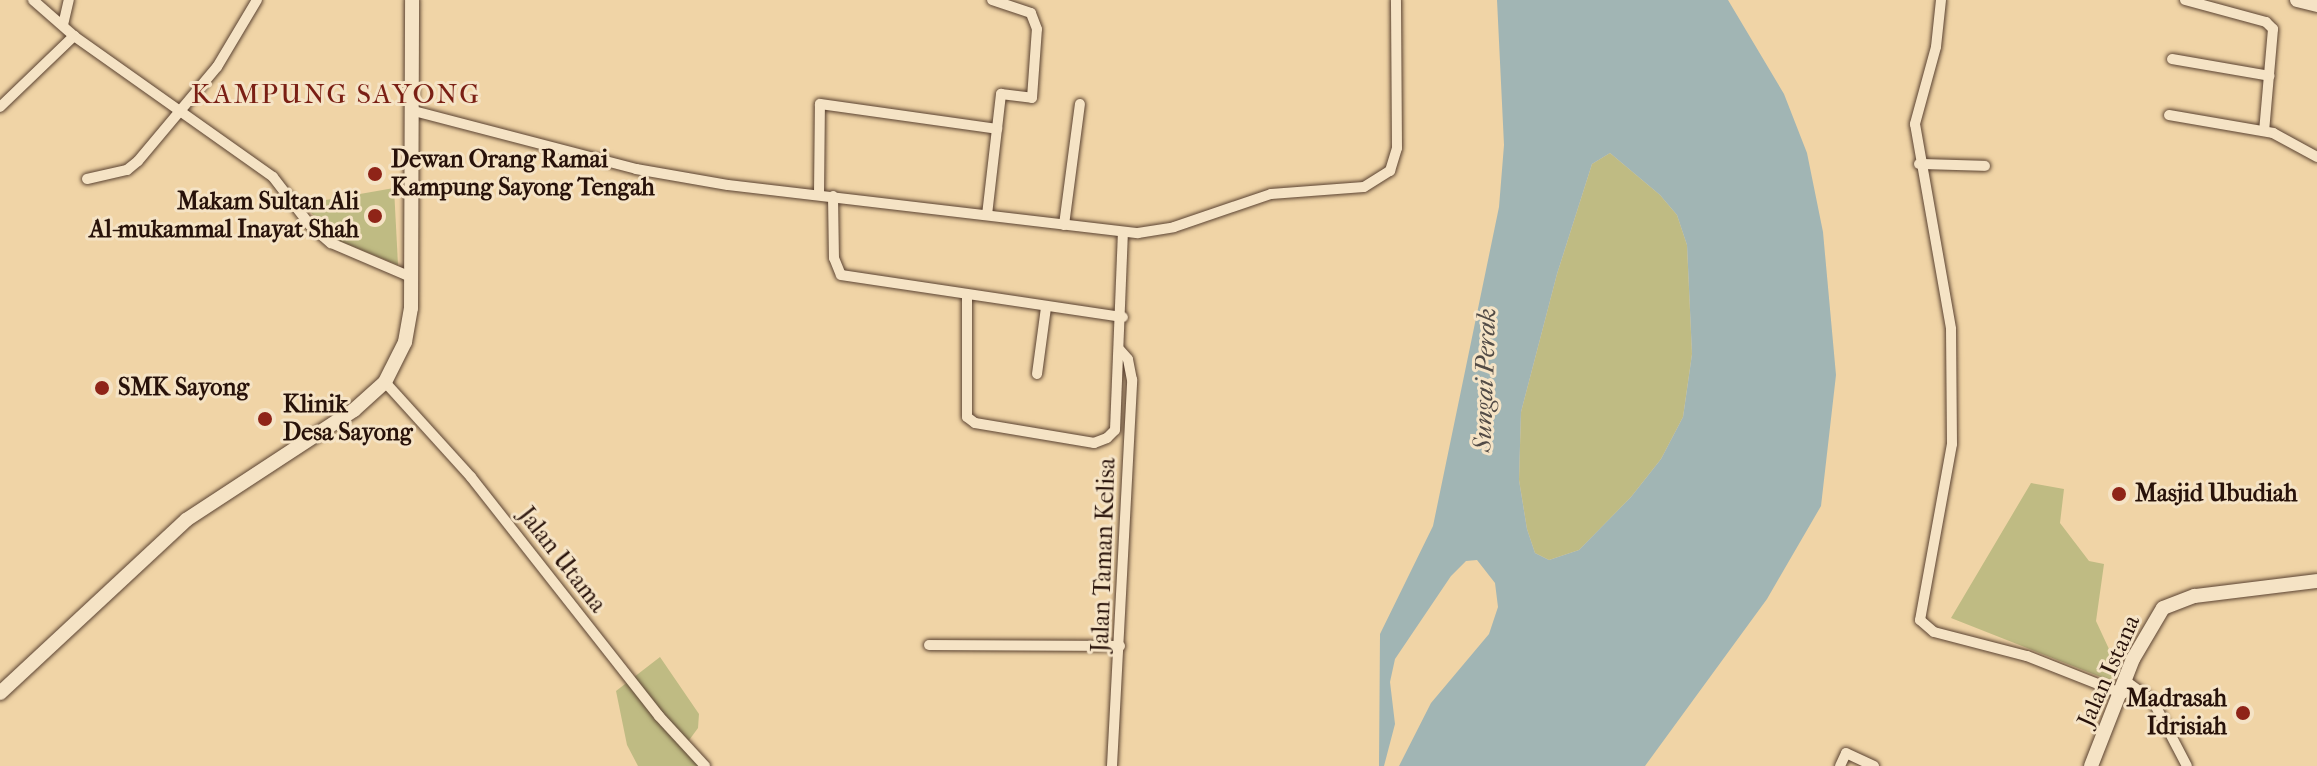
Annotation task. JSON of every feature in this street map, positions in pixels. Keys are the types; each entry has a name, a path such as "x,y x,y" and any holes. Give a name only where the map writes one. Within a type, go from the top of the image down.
{"main road":[{"path":"0,693 186,520 354,410 385,382 405,342 413,278 412,0"},
{"path":"2297,0 2317,5"},
{"name":"Jalan Istana","path":"2091,766 2153,620 2178,599 2317,581"}],"street":[{"path":"33,0 74,36 180,115 273,177 331,243 413,278"},
{"path":"63,25 69,0"},
{"path":"87,179 127,170 180,115 217,67 257,0"},
{"path":"987,215 1001,94 1032,98 1037,29 1031,13 992,0"},
{"path":"410,110 636,169 1123,233 1174,227 1271,194 1364,187 1390,171 1397,148 1396,0"},
{"path":"1941,0 1936,47 1916,106 1919,164 1951,329 1952,444 1920,620 1934,632 2027,656 2125,688 2158,708 2187,766"},
{"path":"2185,0 2266,22 2274,39 2264,131"},
{"path":"0,107 74,36"},
{"path":"2172,59 2270,76"},
{"path":"819,194 820,104 997,129"},
{"path":"1064,225 1080,104"},
{"path":"2169,115 2264,131 2317,157"},
{"path":"1919,164 1985,166"},
{"path":"833,196 834,258 841,275 1123,317"},
{"path":"967,296 964,404 975,423 1094,443 1107,438 1115,430 1123,317 1123,233"},
{"path":"1037,374 1046,307"},
{"name":"Jalan Taman Kelisa","path":"1112,766 1132,380 1128,359 1120,350"},
{"name":"Jalan Utama","path":"385,382 479,487 650,704 705,766"},
{"path":"929,645 1120,646"},
{"path":"1840,766 1846,753 1874,766"}],"shaded area":[{"path":"1610,153 1660,195 1677,215 1687,245 1692,354 1683,417 1661,459 1631,497 1579,550 1549,560 1535,553 1527,529 1519,480 1521,412 1557,274 1592,164"},
{"path":"394,188 398,265 335,239 303,204"},
{"path":"2031,483 2064,489 2060,523 2089,561 2104,564 2096,621 2115,662 2111,681 1951,618"},
{"path":"660,657 699,714 698,728 687,743 705,766 638,766 627,745 616,691"}],"water":[{"name":"Sungai Perak","path":"1497,0 1728,0 1784,94 1807,153 1823,232 1836,375 1821,506 1767,599 1645,766 1399,766 1431,703 1489,634 1498,607 1495,583 1477,560 1466,561 1451,576 1395,659 1390,682 1395,724 1384,766 1379,766 1380,634 1433,526 1499,207 1504,145","holes":["1610,153 1660,195 1677,215 1687,245 1692,354 1683,417 1661,459 1631,497 1579,550 1549,560 1535,553 1527,529 1519,480 1521,412 1557,274 1592,164"]}],"place":[{"name":"Dewan Orang Ramai Kampung Sayong Tengah","path":"375,174"},
{"name":"Makam Sultan Ali Al-mukammal Inayat Shah","path":"375,216"},
{"name":"SMK Sayong","path":"102,388"},
{"name":"Klinik Desa Sayong","path":"265,419"},
{"name":"Masjid Ubudiah","path":"2119,494"},
{"name":"Madrasah Idrisiah","path":"2243,713"}],"district":[{"name":"KAMPUNG SAYONG","path":"336,94"}]}
